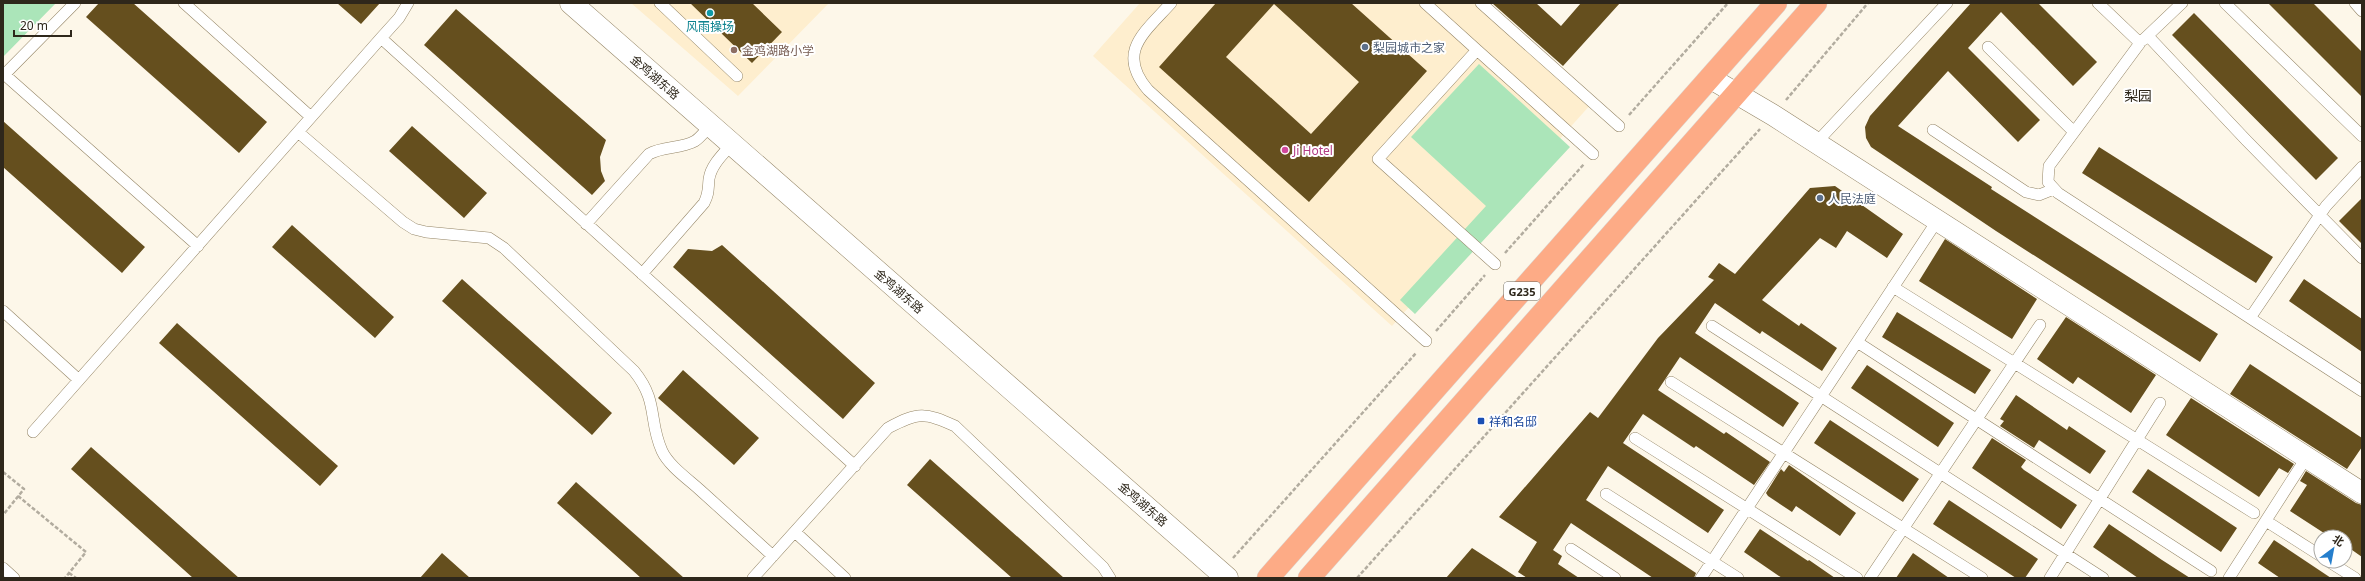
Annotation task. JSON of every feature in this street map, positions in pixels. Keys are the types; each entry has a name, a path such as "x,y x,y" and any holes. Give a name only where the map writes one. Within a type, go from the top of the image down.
{"highway":[{"name":"G235","path":"1268,578 1776,3"},
{"name":"G235","path":"1309,578 1816,3"}],"street":[{"name":"金鸡湖东路","path":"571,3 1224,575"},
{"path":"1710,78 1773,115 2362,494"}],"lane":[{"path":"75,3 4,76 198,246"},
{"path":"184,3 311,117"},
{"path":"34,432 399,18 408,3"},
{"path":"660,3 737,76"},
{"path":"1171,3 1144,33 1136,46 1133,61 1137,76 1148,90 1426,341"},
{"path":"1425,3 1593,154"},
{"path":"1482,3 1619,126"},
{"path":"1816,143 1947,3"},
{"path":"2098,3 2144,40 2362,258"},
{"path":"2182,3 2144,40 2074,132 2049,166 2048,182 2058,193 2362,391"},
{"path":"2226,3 2362,136"},
{"path":"2355,3 2362,10"},
{"path":"381,38 854,466"},
{"path":"1988,47 2074,132"},
{"path":"1476,50 1378,158 1495,264"},
{"path":"586,224 649,154 660,148 682,146 695,141 710,125"},
{"path":"1933,130 2026,192 2039,195 2054,189"},
{"path":"298,132 397,217 414,229 489,238 504,248 634,371 645,385 650,399 656,433 662,452 677,469 773,556"},
{"path":"642,274 704,203 710,193 709,177 718,160 732,144"},
{"path":"2250,318 2320,215 2362,167"},
{"path":"1701,578 1937,221"},
{"path":"1893,287 2254,513"},
{"path":"3,311 79,380"},
{"path":"1870,578 2040,325"},
{"path":"1712,326 2103,578"},
{"path":"1857,342 2211,571"},
{"path":"1671,382 1982,578"},
{"path":"2050,578 2160,403"},
{"path":"754,578 888,428 904,419 924,414 955,426 1103,567 1110,578"},
{"path":"1635,438 1857,578"},
{"path":"2229,578 2306,458"},
{"path":"1606,494 1738,578"},
{"path":"2266,521 2313,551"},
{"path":"795,532 845,578"},
{"path":"1571,550 1615,578"},
{"path":"3,568 14,578"},
{"path":"2341,569 2355,578"}],"path":[{"path":"1619,126 1728,3"},
{"path":"1357,578 1773,115 1868,3"},
{"path":"1224,575 1426,341 1593,154"},
{"path":"3,472 24,489 3,515"},
{"path":"18,496 86,552 65,578"},
{"path":"69,573 76,578"}],"shaded area":[{"name":"金鸡湖路小学","path":"631,3 829,3 738,96"},
{"name":"梨园城市之家","path":"1140,3 1478,3 1592,103 1392,326 1093,56"}],"green space":[{"path":"3,3 56,3 3,57"},
{"path":"1479,64 1570,147 1415,314 1400,300 1486,206 1411,137"}],"building":[{"path":"99,3 133,3 267,122 239,153 86,17"},
{"path":"337,3 380,3 361,24"},
{"path":"690,3 752,3 782,32 752,63"},
{"path":"1216,3 1351,3 1427,71 1309,202 1159,67","holes":["1274,4 1359,82 1311,134 1226,57"]},
{"path":"1492,3 1536,3 1561,26 1581,3 1620,3 1563,66"},
{"path":"1971,3 2038,3 2097,62 2073,86 2001,12 1968,48 2040,120 2018,142 1948,71 1898,126 1992,187 1991,189 2218,334 2200,362 1996,231 1871,147 1866,138 1865,127 1870,116"},
{"path":"2268,3 2313,3 2362,52 2362,97"},
{"path":"456,9 606,140 600,157 601,171 605,181 592,195 424,45"},
{"path":"2194,13 2338,158 2316,180 2172,35"},
{"path":"3,121 145,247 122,273 3,167"},
{"path":"412,126 487,193 464,218 389,151"},
{"path":"2099,147 2273,257 2256,283 2082,173"},
{"path":"1835,186 1903,234 1887,258 1847,231 1836,248 1820,238 1762,300 1799,326 1801,323 1837,348 1822,371 1762,331 1760,334 1715,303 1695,333 1799,403 1783,427 1680,357 1658,390 1724,434 1726,432 1770,462 1754,485 1696,446 1694,448 1643,414 1623,443 1724,510 1708,533 1608,466 1586,500 1696,573 1694,578 1653,578 1571,523 1553,550 1562,556 1558,564 1579,578 1527,578 1518,572 1537,542 1499,517 1590,412 1598,418 1658,338 1714,280 1708,277 1719,263 1735,274 1810,188"},
{"path":"2362,198 2362,244 2339,221"},
{"path":"292,225 394,317 375,338 272,247"},
{"path":"1945,239 2037,299 2012,339 1919,281"},
{"path":"722,245 875,383 843,419 673,267 688,249 712,251"},
{"path":"462,279 612,413 592,435 442,301"},
{"path":"2304,279 2362,319 2362,352 2289,301"},
{"path":"1897,312 1991,370 1975,394 1882,337"},
{"path":"2066,317 2156,375 2131,413 2078,377 2073,384 2037,359"},
{"path":"177,323 338,466 320,486 159,343"},
{"path":"2250,364 2362,438 2362,447 2347,469 2230,394"},
{"path":"1867,365 1954,423 1938,447 1851,388"},
{"path":"683,370 759,438 734,465 658,398"},
{"path":"2016,395 2067,430 2069,426 2106,451 2090,474 2039,440 2034,448 2000,426 2004,421 2000,419"},
{"path":"2191,398 2294,464 2288,473 2279,468 2259,497 2166,435"},
{"path":"1830,420 1919,479 1903,502 1814,443"},
{"path":"1992,438 2026,460 2021,467 2024,470 2077,505 2061,529 1972,468"},
{"path":"91,447 239,578 193,578 71,469"},
{"path":"930,459 1064,578 1012,578 907,485"},
{"path":"1789,465 1856,513 1840,536 1796,506 1792,512 1768,496 1766,493 1781,469 1784,472"},
{"path":"2148,469 2237,528 2221,552 2132,492"},
{"path":"2306,471 2356,503 2362,505 2362,557 2353,551 2353,529 2318,529 2290,511 2307,485 2300,481"},
{"path":"576,482 684,578 641,578 557,503"},
{"path":"1949,500 2038,559 2025,578 2016,578 1933,524"},
{"path":"2109,524 2190,578 2138,578 2093,547"},
{"path":"1760,529 1835,578 1782,578 1744,552"},
{"path":"2274,540 2313,566 2313,569 2318,569 2331,578 2280,578 2258,563"},
{"path":"1472,548 1518,578 1446,578"},
{"path":"442,553 470,578 420,578"},
{"path":"1913,553 1949,578 1896,578"}],"place":[{"name":"风雨操场","path":"710,13"},
{"name":"梨园城市之家","path":"1365,47"},
{"name":"金鸡湖路小学","path":"734,50"},
{"name":"Ji Hotel","path":"1285,150"},
{"name":"人民法庭","path":"1820,198"},
{"name":"祥和名邸","path":"1481,421"}],"district":[{"name":"梨园","path":"2138,95"}]}
